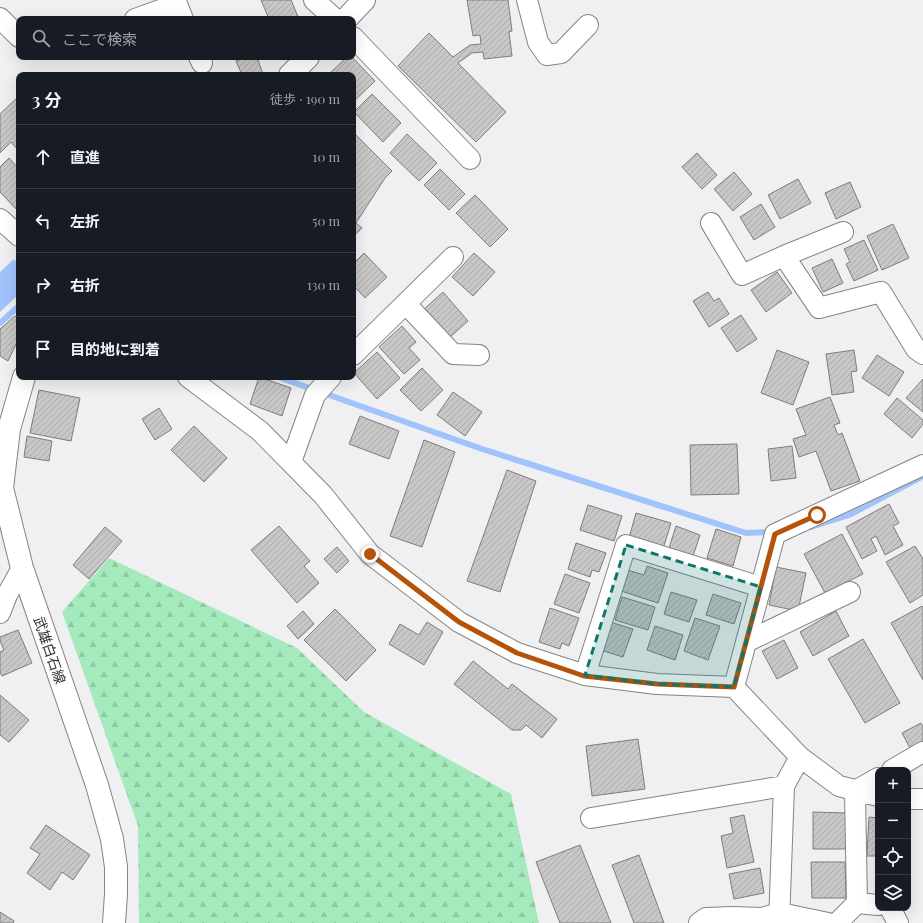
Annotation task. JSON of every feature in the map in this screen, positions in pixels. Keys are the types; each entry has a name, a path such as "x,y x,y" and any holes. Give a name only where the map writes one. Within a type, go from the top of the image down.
{"main road":[{"path":"349,16 364,0"},
{"path":"293,72 305,60"},
{"name":"武雄白石線","path":"23,380 8,429 2,476 2,488 22,568 97,785 107,819 112,839 116,867 114,923"}],"street":[{"path":"314,0 332,16"},
{"path":"527,0 538,42 547,54 560,53 588,25"},
{"path":"147,16 178,8"},
{"path":"0,18 16,34"},
{"path":"356,40 470,159"},
{"path":"0,219 16,233"},
{"path":"711,223 742,275 843,232"},
{"path":"784,256 819,308 881,292 916,349 923,354"},
{"path":"356,352 454,257"},
{"path":"406,304 453,354 479,355"},
{"path":"192,380 260,431 323,495 370,554 459,622 517,653 584,676 657,684 734,687 800,757 839,786 875,795"},
{"path":"291,462 323,386"},
{"path":"734,687 775,534 923,464"},
{"path":"584,676 626,545 761,587"},
{"path":"0,614 7,595 22,568"},
{"path":"746,642 850,592"},
{"path":"897,767 923,752"},
{"path":"780,918 784,786 800,757"},
{"path":"855,791 875,780"},
{"path":"591,818 784,786"},
{"path":"837,923 857,903 855,791"},
{"path":"911,799 923,799"},
{"path":"857,903 875,905"},
{"path":"892,911 898,923"},
{"path":"699,923 706,918 733,917 780,918 828,923"}],"highlighted area":[{"path":"626,545 761,587 734,687 657,684 585,675"}],"green space":[{"path":"109,558 297,648 364,712 511,794 539,923 139,923 138,826 62,612"}],"water":[{"path":"14,259 16,261 16,297 0,312 0,272"}],"building":[{"path":"261,0 291,0 298,16 268,16"},
{"path":"467,0 508,0 512,31 509,32 512,56 484,59 483,52 472,53 458,63 506,112 476,142 398,66 429,33 453,57 470,45 481,44 480,35 473,36"},
{"path":"258,60 262,72 241,72 236,61"},
{"path":"344,60 355,60 375,81 356,99 356,72 331,72"},
{"path":"372,94 401,123 383,142 356,114 356,110"},
{"path":"16,99 16,148 11,142 0,153 0,114"},
{"path":"407,134 437,163 419,181 390,153"},
{"path":"356,135 392,171 385,178 356,223"},
{"path":"697,153 717,175 702,189 682,167"},
{"path":"9,158 16,166 16,209 0,192 0,167"},
{"path":"440,169 465,194 449,210 424,185"},
{"path":"734,172 752,194 733,211 714,189"},
{"path":"798,179 811,203 780,219 768,195"},
{"path":"850,182 861,207 836,219 825,193"},
{"path":"475,195 508,229 490,247 456,213"},
{"path":"761,204 775,227 754,240 740,217"},
{"path":"356,223 362,228 356,234"},
{"path":"893,224 909,258 882,270 867,236"},
{"path":"864,240 878,270 854,281 846,264 850,262 844,249"},
{"path":"364,253 387,277 365,298 356,288 356,261"},
{"path":"474,253 495,272 473,296 452,277"},
{"path":"832,259 843,283 823,292 812,268"},
{"path":"777,272 792,293 766,312 751,290"},
{"path":"443,292 468,321 448,339 422,311"},
{"path":"708,292 714,301 719,298 729,314 709,327 693,301"},
{"path":"741,315 757,339 737,352 721,328"},
{"path":"16,316 16,344 8,361 0,356 0,329"},
{"path":"402,326 416,342 409,348 420,360 404,374 379,347"},
{"path":"777,350 809,362 793,405 761,393"},
{"path":"854,350 857,371 851,372 854,392 832,395 826,354"},
{"path":"377,352 400,378 377,399 356,375 356,371"},
{"path":"877,355 904,372 889,396 862,378"},
{"path":"422,368 443,390 421,411 400,390"},
{"path":"923,379 923,412 906,398"},
{"path":"258,380 268,380 291,388 282,416 250,404"},
{"path":"39,390 80,398 71,441 30,433"},
{"path":"453,392 482,412 465,436 437,415"},
{"path":"830,397 840,423 834,425 838,435 842,433 860,481 831,491 816,451 799,457 793,439 806,435 796,409"},
{"path":"897,398 923,420 923,424 912,438 884,414"},
{"path":"159,408 172,429 155,440 142,419"},
{"path":"360,416 399,431 389,459 349,444"},
{"path":"194,426 227,458 204,482 171,450"},
{"path":"27,436 52,441 49,461 24,457"},
{"path":"424,440 455,452 422,547 390,536"},
{"path":"737,444 739,494 691,495 690,445"},
{"path":"792,446 796,478 771,481 768,449"},
{"path":"507,470 536,481 500,592 467,581"},
{"path":"889,504 899,523 893,526 903,545 885,555 876,536 871,539 877,551 862,559 846,527"},
{"path":"588,505 622,516 614,541 580,530"},
{"path":"636,513 671,523 663,549 629,538"},
{"path":"279,526 310,561 304,566 319,583 297,603 251,550"},
{"path":"676,526 700,535 693,556 669,548"},
{"path":"105,527 122,541 89,579 73,565"},
{"path":"716,529 741,537 733,566 707,558"},
{"path":"842,534 863,574 825,593 804,554"},
{"path":"576,543 606,553 599,572 592,570 590,577 568,569"},
{"path":"915,546 923,559 923,595 910,603 886,562"},
{"path":"337,547 349,561 337,573 324,559"},
{"path":"647,566 668,573 658,603 618,590 624,569 644,575"},
{"path":"776,567 806,573 798,611 769,605"},
{"path":"565,574 590,583 579,613 554,604"},
{"path":"671,592 697,600 689,622 664,614"},
{"path":"713,594 741,603 734,624 706,615"},
{"path":"622,597 655,607 648,630 615,620"},
{"path":"922,606 923,607 923,680 891,623"},
{"path":"550,608 579,618 569,646 562,643 560,649 539,642"},
{"path":"335,609 376,650 346,681 304,640"},
{"path":"303,611 314,624 298,639 287,626"},
{"path":"836,611 849,636 813,656 800,632"},
{"path":"695,618 720,626 708,660 684,651"},
{"path":"607,621 633,629 623,657 597,649"},
{"path":"427,622 443,632 424,665 389,644 400,624 419,635"},
{"path":"655,626 683,635 675,660 647,650"},
{"path":"18,630 32,663 2,676 0,672 0,652 4,650 0,637"},
{"path":"863,639 900,703 865,723 828,659"},
{"path":"784,640 798,668 777,679 762,651"},
{"path":"473,661 508,689 512,684 557,719 542,738 526,725 521,730 512,730 454,684"},
{"path":"0,695 29,720 9,742 0,735"},
{"path":"921,723 923,727 923,743 911,750 902,733"},
{"path":"638,739 645,789 592,796 586,746"},
{"path":"813,812 847,813 846,849 813,849"},
{"path":"744,815 754,862 727,868 721,836 733,833 730,818"},
{"path":"869,817 875,818 875,856 867,856"},
{"path":"46,825 90,855 73,880 62,872 50,890 27,873 40,854 30,848"},
{"path":"580,845 611,923 560,923 536,862"},
{"path":"639,855 664,923 634,923 612,865"},
{"path":"811,862 845,862 846,898 812,898"},
{"path":"760,868 764,893 734,899 729,874"},
{"path":"0,912 14,921 13,923 0,923"}],"waterway":[{"path":"0,323 16,309"},
{"path":"286,380 482,449 746,533 773,532"},
{"path":"811,527 849,515 923,476"}],"route":[{"path":"370,554 459,622 517,653 584,676 657,684 734,687 775,534 817,515"}]}
